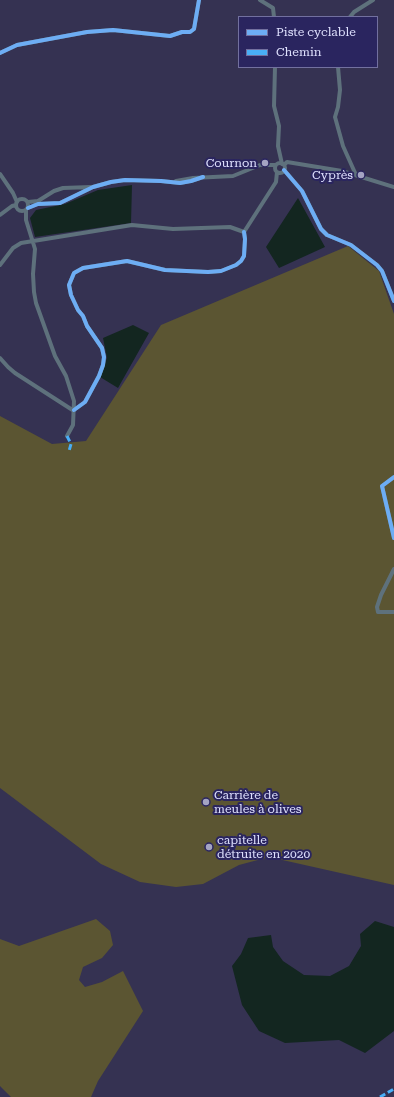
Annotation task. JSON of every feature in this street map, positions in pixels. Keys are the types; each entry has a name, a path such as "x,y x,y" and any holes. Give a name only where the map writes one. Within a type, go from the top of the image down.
{"street":[{"path":"0,53 17,45 87,32 113,30 170,36 182,32 190,32 194,29 200,0"},
{"path":"260,0 273,8 274,16"},
{"path":"351,16 354,12 373,0"},
{"path":"74,410 85,402 99,376 104,357 102,348 87,326 71,295 69,285 74,273 84,268 127,261 165,270 203,272 221,271 236,266 241,261 244,256 244,232 271,191 280,167 278,146 279,126 274,106 275,68"},
{"path":"338,68 340,90 335,117 343,146 356,175"},
{"path":"280,167 287,162 342,171 394,187"},
{"path":"0,215 6,211 38,204 60,203 94,187 111,182 125,180 175,181 203,177 233,176 267,164 280,167 302,191 322,229 327,235 351,244 382,271 394,301"},
{"path":"0,174 21,208 33,241 35,249 34,292 36,303 55,356 66,376 73,394 73,425 67,436"},
{"path":"21,208 28,202 38,201 54,191 63,188 94,187"},
{"path":"13,193 26,199 28,202"},
{"path":"21,198 21,208"},
{"path":"0,265 17,245 132,225 173,229 230,227 244,232"},
{"path":"0,358 15,373 74,410"},
{"path":"394,477 382,486 394,538"},
{"path":"394,569 381,595 377,607 378,612 394,612"}],"shaded area":[{"path":"132,185 131,223 35,237 30,218 36,210 65,204 98,190"},
{"path":"298,198 325,247 279,268 266,247"},
{"path":"348,246 379,271 394,314 394,885 269,857 239,865 203,884 176,887 140,882 101,864 0,788 0,416 52,444 86,441 161,325"},
{"path":"133,325 149,333 118,388 100,377 107,358 103,338"},
{"path":"96,919 110,931 113,945 102,958 83,967 79,980 85,987 102,982 123,971 143,1011 98,1081 91,1097 11,1097 0,1086 0,939 19,946"},
{"path":"375,921 394,927 394,1031 365,1053 339,1040 285,1043 259,1031 242,1005 232,966 241,954 248,938 271,935 273,947 283,961 304,975 330,976 349,966 361,946 360,934"}],"marked path":[{"path":"67,436 71,444 69,451"},
{"path":"380,1097 394,1089"}],"cycle path":[{"path":"0,53 17,45 87,32 113,30 170,36 182,32 190,32 194,29 199,0"},
{"path":"284,170 302,191 321,229 327,235 351,245 377,265 382,271 394,301"},
{"path":"28,208 38,204 60,203 93,187 111,182 125,180 180,183 203,177"},
{"path":"74,410 85,402 99,376 104,357 102,348 87,326 71,295 69,285 74,273 83,268 127,261 165,270 208,272 221,271 236,265 244,256 244,232"},
{"path":"394,477 382,486 394,538"}],"place":[{"name":"Cournon","path":"265,163"},
{"name":"Cyprès","path":"361,175"},
{"name":"Carrière de meules à olives","path":"206,802"},
{"name":"capitelle détruite en 2020","path":"209,847"}]}
